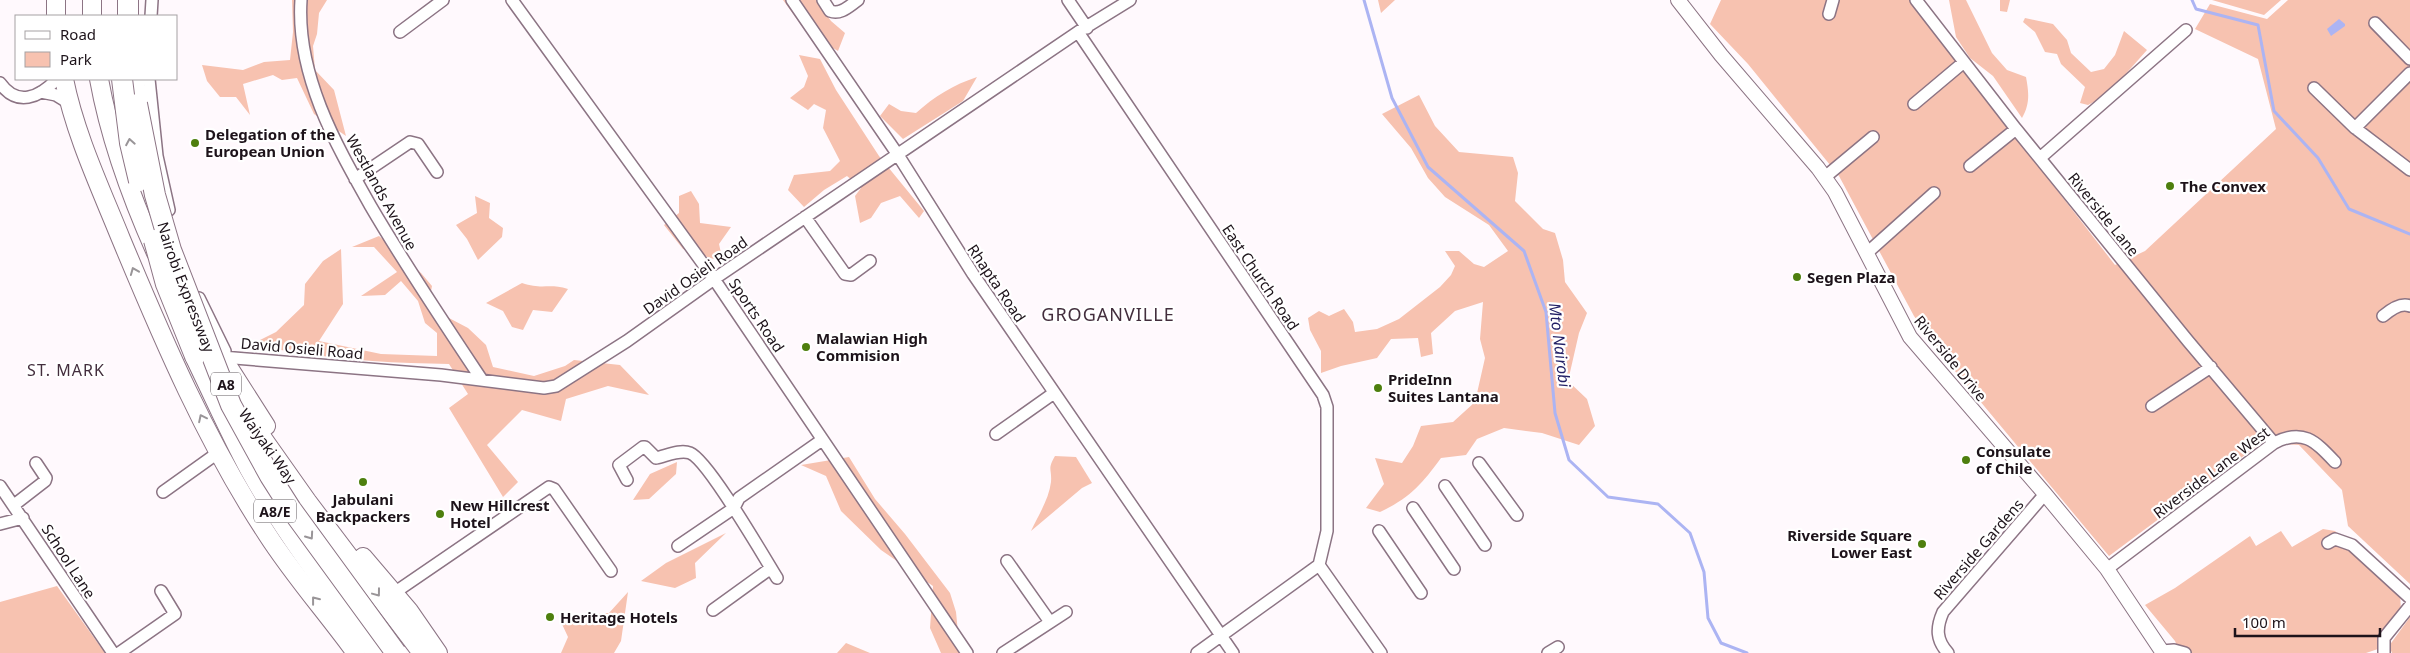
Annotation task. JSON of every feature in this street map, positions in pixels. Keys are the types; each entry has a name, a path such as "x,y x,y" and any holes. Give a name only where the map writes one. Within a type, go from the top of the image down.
{"highway":[{"path":"56,0 56,15"},
{"path":"92,0 92,15"},
{"path":"114,0 115,15"},
{"path":"128,0 128,15"},
{"name":"A8","path":"64,80 71,111 87,155 141,288 172,357 219,452 267,534 352,651"},
{"name":"Waiyaki Way","path":"99,80 105,115 142,222 196,336 262,440 422,653"},
{"name":"Nairobi Expressway","path":"122,80 130,143 166,284 195,356 250,468 280,518 321,578 377,653"},
{"name":"Nairobi Expressway","path":"134,80 155,194 171,250 231,405 270,476 291,509 396,653"},
{"path":"71,111 87,123 99,121 105,115"},
{"path":"87,155 89,144 94,140 101,142 119,158"},
{"path":"196,336 208,340 225,357 274,440 348,538 394,593 438,653"}],"street":[{"path":"151,15 152,0"},
{"name":"Westlands Avenue","path":"300,0 302,39 314,90 355,178 400,254 482,380"},
{"path":"400,32 443,0"},
{"name":"Sports Road","path":"512,0 714,279 967,653"},
{"name":"Rhapta Road","path":"792,0 898,154 973,274 1233,653"},
{"path":"823,0 830,11 835,13 858,0"},
{"name":"East Church Road","path":"1068,0 1083,30 1323,395 1328,416 1327,531 1319,566"},
{"name":"David Osieli Road","path":"225,357 482,380 544,388 556,386 627,342 714,279 805,217 1130,0"},
{"name":"Riverside Drive","path":"1678,0 1721,55 1781,123 1825,177 1840,199 1910,337 2046,494 2107,570 2163,652"},
{"path":"1829,14 1833,0"},
{"name":"Riverside Lane","path":"1916,0 2040,158 2274,443"},
{"path":"2375,23 2410,59"},
{"path":"2040,158 2186,30"},
{"path":"1914,104 1964,62"},
{"path":"2356,128 2410,73"},
{"path":"0,83 10,95 17,98 41,92 56,80"},
{"path":"149,80 157,156 183,266 225,357"},
{"path":"2314,88 2356,128 2410,170"},
{"path":"41,92 56,95 71,111"},
{"path":"1970,166 2016,128"},
{"path":"1825,177 1873,137"},
{"path":"355,178 410,142 418,144 437,172"},
{"path":"1868,252 1934,193"},
{"path":"805,217 845,274 851,275 870,261"},
{"path":"175,294 183,266"},
{"path":"2383,316 2396,307 2406,304 2410,306"},
{"path":"2152,406 2211,367"},
{"path":"996,434 1054,393"},
{"name":"Riverside Lane West","path":"2107,570 2274,443 2287,436 2298,435 2310,439 2335,462"},
{"path":"678,546 734,508 739,498 822,440"},
{"path":"627,480 619,465 642,447 645,447 656,458 688,452 702,463 734,508 774,573 713,610"},
{"path":"163,492 219,452"},
{"path":"14,505 45,482 46,478 36,463"},
{"path":"1479,463 1517,515"},
{"name":"School Lane","path":"0,486 23,518 63,582 113,653"},
{"path":"1445,486 1485,545"},
{"path":"394,593 549,487 554,489 611,571"},
{"name":"Riverside Gardens","path":"1948,653 1941,646 1937,630 1943,612 2046,494"},
{"path":"1413,508 1454,569"},
{"path":"0,524 23,518"},
{"path":"1379,531 1421,593"},
{"path":"2328,543 2335,539 2352,545 2410,598"},
{"path":"1007,561 1050,622"},
{"path":"1197,653 1319,566 1381,653"},
{"path":"119,653 175,614 161,591"},
{"path":"2384,653 2384,638 2410,606"},
{"path":"1003,653 1066,612"},
{"path":"2163,652 2174,650 2185,653"}],"green space":[{"path":"292,0 327,0 319,13 317,34 313,46 315,70 334,90 346,136 314,114 297,78 282,80 273,75 243,84 250,115 236,97 220,97 207,81 202,65 243,70 264,62 290,60 293,32"},
{"path":"783,0 816,0 831,21 845,33 838,51 807,33"},
{"path":"1378,0 1395,0 1381,13"},
{"path":"1721,0 1910,0 2115,265 2145,251 2276,129 2258,59 2195,29 2210,4 2267,19 2288,0 2410,0 2410,584 2348,526 2342,490 2299,445 2261,443 2109,556 1940,353 1914,316 1839,176 1748,64 1710,24"},
{"path":"1949,0 1966,0 1992,53 2007,70 2026,77 2028,98 2022,118 1993,76 1970,58 1956,37"},
{"path":"2000,0 2010,0 2007,12 2000,11"},
{"path":"2212,0 2281,0 2264,15"},
{"path":"2025,18 2053,24 2067,40 2071,53 2091,72 2104,69 2115,55 2124,31 2147,50 2107,95 2088,105 2080,103 2085,87 2061,64 2057,54 2045,52 2035,32 2023,22"},
{"path":"799,55 820,59 836,90 879,156 924,211 919,218 900,196 881,203 871,218 860,223 855,196 861,188 847,176 824,190 804,207 788,190 794,175 830,171 840,161 823,128 826,110 814,104 808,110 790,98 804,87 808,76"},
{"path":"977,77 963,101 903,139 880,116 889,104 901,111 916,113 930,101 945,92"},
{"path":"1419,95 1435,126 1459,152 1513,157 1518,173 1515,201 1543,229 1555,233 1563,260 1565,282 1587,313 1579,333 1568,381 1587,399 1595,426 1579,445 1542,433 1504,428 1477,439 1466,455 1441,458 1415,489 1400,501 1380,512 1366,508 1384,484 1375,458 1402,463 1413,446 1421,426 1453,422 1475,402 1485,358 1480,339 1483,302 1455,311 1431,333 1433,354 1421,357 1418,338 1391,339 1377,358 1341,366 1321,373 1321,351 1310,330 1308,318 1319,311 1329,316 1344,309 1353,322 1355,332 1377,329 1399,319 1440,287 1451,275 1455,266 1445,251 1459,251 1474,264 1484,267 1508,251 1489,225 1445,197 1428,178 1411,148 1382,114"},
{"path":"691,191 699,204 700,223 731,227 719,244 723,262 683,249 664,225 679,213 679,196"},
{"path":"475,196 490,203 489,218 503,228 502,237 478,260 467,239 456,225 477,213"},
{"path":"379,236 421,273 432,286 428,307 468,328 486,345 493,367 534,376 565,366 574,360 620,365 649,395 608,386 566,399 561,421 522,410 487,445 518,482 503,497 449,408 468,394 449,364 334,358 265,347 256,342 276,332 304,305 305,284 323,261 341,249 343,304 319,341 381,354 437,356 437,333 425,323 418,301 401,281 385,295 361,296 397,272 374,247 352,247"},
{"path":"522,283 568,289 552,312 533,310 523,330 512,327 503,311 486,303"},
{"path":"1055,456 1076,457 1092,483 1082,488 1031,531 1048,495 1051,482 1050,467"},
{"path":"849,457 875,499 905,534 950,593 956,612 960,653 941,653 930,628 933,586 881,550 841,511 826,476 801,465"},
{"path":"677,462 676,474 649,499 633,500 650,474"},
{"path":"2323,529 2335,531 2400,592 2401,612 2382,635 2378,649 2366,653 2180,653 2175,641 2145,605 2175,588 2250,536 2256,546 2281,531 2292,547"},
{"path":"726,533 695,563 696,578 675,588 641,581 666,563"},
{"path":"57,586 105,653 0,653 0,602"},
{"path":"628,592 621,641 614,653 561,653 568,637 561,622 589,613 609,613"},
{"path":"2410,617 2410,653 2392,653 2389,646"},
{"path":"846,643 870,653 837,653"}],"water":[{"path":"2339,19 2345,26 2331,36 2327,29"}],"waterway":[{"name":"Mto Nairobi","path":"1364,0 1392,98 1428,167 1524,251 1546,312 1555,413 1569,460 1608,497 1658,504 1690,533 1704,572 1708,618 1721,643 1747,653"},
{"path":"2192,0 2196,9 2258,25 2274,111 2318,158 2349,209 2410,234"}],"place":[{"name":"Delegation of the European Union","path":"195,143"},
{"name":"The Convex","path":"2170,186"},
{"name":"Segen Plaza","path":"1797,277"},
{"name":"Malawian High Commision","path":"806,347"},
{"name":"PrideInn Suites Lantana","path":"1378,388"},
{"name":"Consulate of Chile","path":"1966,460"},
{"name":"Jabulani Backpackers","path":"363,482"},
{"name":"New Hillcrest Hotel","path":"440,514"},
{"name":"Riverside Square Lower East","path":"1922,544"},
{"name":"Heritage Hotels","path":"550,617"}],"district":[{"name":"GROGANVILLE","path":"1108,314"},
{"name":"ST. MARK","path":"66,370"}]}
